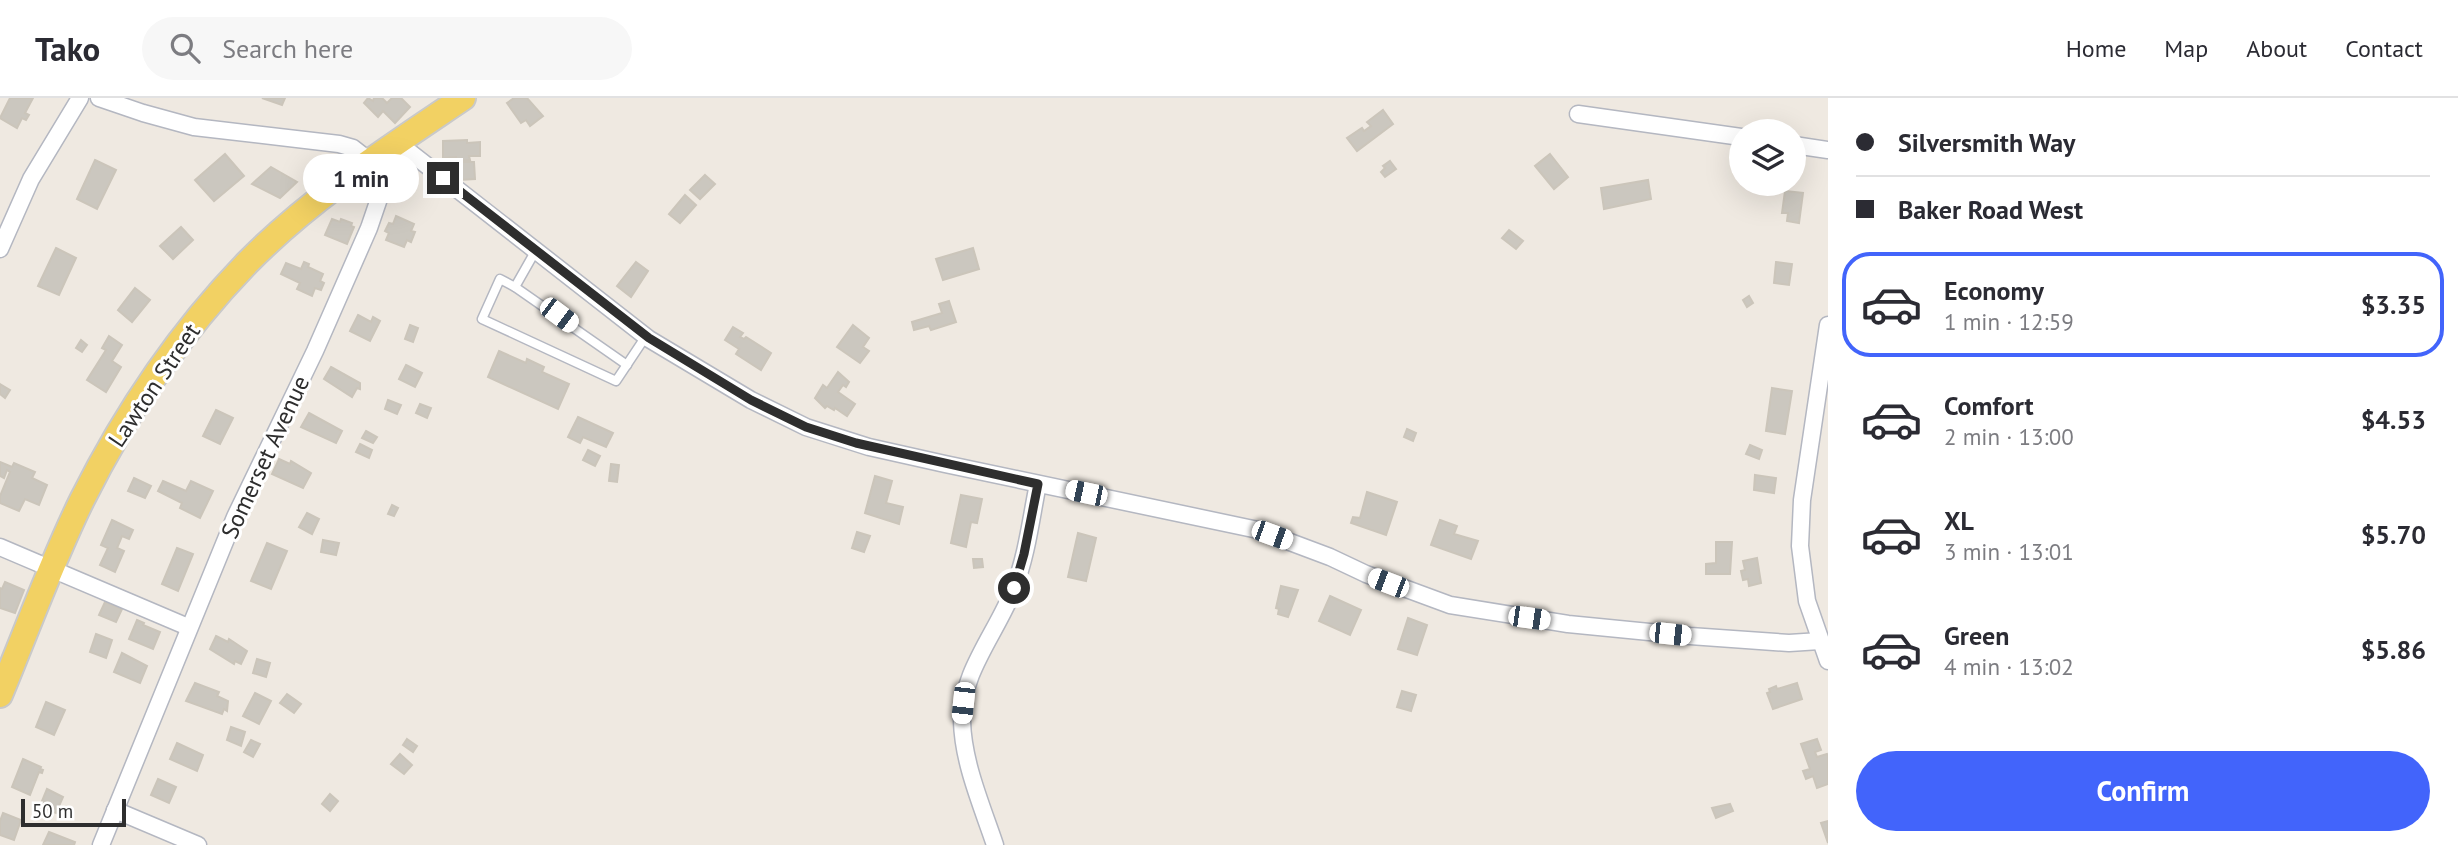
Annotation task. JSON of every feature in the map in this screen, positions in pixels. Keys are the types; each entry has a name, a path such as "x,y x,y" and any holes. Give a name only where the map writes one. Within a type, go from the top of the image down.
{"main road":[{"path":"398,143 463,98"},
{"name":"Lawton Street","path":"0,695 81,501 118,432 153,379 201,316 248,262 283,230 398,143"}],"street":[{"path":"0,249 31,179 80,98"},
{"path":"99,98 194,127 339,144 353,148 371,162"},
{"path":"1578,114 1729,135"},
{"path":"398,143 646,336 728,388 806,427 869,447 1258,530 1411,592 1475,610 1569,624 1690,636 1789,643 1820,640"},
{"name":"Somerset Avenue","path":"101,845 235,517 315,351 369,228 398,143"},
{"path":"1806,147 1828,150"},
{"path":"1828,325 1802,500 1800,546 1803,582 1828,662"},
{"path":"995,845 965,748 961,720 963,703 969,680 1014,588 1038,484"},
{"path":"0,547 188,627"},
{"path":"115,810 198,845"}],"lane":[{"path":"515,287 536,250"},
{"path":"627,365 559,315 500,279 482,319 616,381 627,365 646,336"}],"building":[{"path":"10,98 33,98 25,113 29,115 26,120 22,118 17,128 0,118"},
{"path":"262,98 285,98 282,105"},
{"path":"368,98 373,101 374,98 382,98 387,103 392,98 401,98 410,107 395,123 383,111 378,117 364,103"},
{"path":"514,98 527,98 543,116 530,126 526,120 521,123 507,103"},
{"path":"1383,110 1393,124 1357,151 1347,138 1362,128 1364,131 1371,126 1367,122"},
{"path":"467,140 467,143 480,142 480,156 469,156 470,160 456,161 456,157 443,158 443,141"},
{"path":"225,154 244,176 214,201 195,180"},
{"path":"1550,154 1568,177 1554,189 1535,166"},
{"path":"95,160 116,170 97,209 77,199"},
{"path":"1390,161 1396,169 1385,177 1381,172 1385,168 1383,166"},
{"path":"458,162 474,162 475,179 459,180"},
{"path":"271,167 297,182 280,198 252,184"},
{"path":"705,175 715,184 700,199 690,190"},
{"path":"1648,180 1651,199 1604,209 1601,188"},
{"path":"685,195 696,205 680,223 669,214"},
{"path":"1784,196 1803,196 1799,223 1787,221 1788,213 1782,213"},
{"path":"396,216 414,224 411,231 415,232 411,242 407,240 404,247 386,240 389,233 385,231 389,223 393,224"},
{"path":"332,219 352,223 351,226 354,227 347,244 325,235"},
{"path":"181,227 193,240 173,259 160,246"},
{"path":"1509,230 1523,241 1516,249 1502,238"},
{"path":"56,248 76,258 59,295 38,286"},
{"path":"973,248 979,269 943,280 936,259"},
{"path":"304,262 323,274 320,281 324,283 321,290 315,288 312,296 297,289 300,283 281,274 286,263 301,269"},
{"path":"636,262 648,271 631,297 617,286"},
{"path":"1776,262 1792,264 1789,285 1774,283"},
{"path":"135,288 150,300 132,322 118,310"},
{"path":"1749,296 1753,303 1747,307 1743,300"},
{"path":"949,301 956,322 931,330 929,326 914,330 912,322 942,313 939,304"},
{"path":"358,315 371,322 373,317 380,321 370,341 350,331"},
{"path":"410,325 418,328 413,342 405,339"},
{"path":"853,325 869,338 863,347 869,351 860,363 837,347"},
{"path":"733,327 743,333 740,337 746,337 771,353 761,370 736,354 739,349 725,340"},
{"path":"109,336 122,345 112,361 121,367 106,392 87,380 106,350 102,348"},
{"path":"81,340 87,345 82,352 76,348"},
{"path":"499,351 526,363 527,359 544,367 542,372 569,384 558,409 488,377"},
{"path":"406,365 422,373 415,387 399,379"},
{"path":"331,367 360,383 360,389 357,388 352,397 324,379"},
{"path":"838,372 849,382 838,392 855,404 847,416 835,408 825,408 815,398 823,385 827,388"},
{"path":"0,384 10,390 5,398 0,394"},
{"path":"1772,388 1792,391 1785,434 1766,431"},
{"path":"388,400 401,405 397,414 385,409"},
{"path":"420,404 431,408 427,418 416,413"},
{"path":"216,410 233,418 220,444 203,436"},
{"path":"309,413 342,431 336,443 301,427"},
{"path":"578,417 613,433 606,447 583,437 580,443 568,437"},
{"path":"1407,429 1416,433 1413,441 1404,437"},
{"path":"366,431 377,437 373,443 362,438"},
{"path":"360,444 372,450 369,458 356,452"},
{"path":"1750,445 1762,450 1759,459 1746,454"},
{"path":"588,450 600,456 595,466 583,460"},
{"path":"279,459 290,464 291,461 311,473 303,488 272,474"},
{"path":"0,462 12,467 14,463 35,472 32,478 47,485 39,505 25,499 19,511 0,503 0,496 10,472 7,470 4,478 0,476"},
{"path":"611,464 619,465 617,482 609,481"},
{"path":"1755,475 1776,478 1774,493 1754,490"},
{"path":"875,476 892,481 886,503 903,507 899,524 865,513"},
{"path":"134,478 151,486 145,498 128,491"},
{"path":"163,481 186,491 191,481 213,491 200,518 180,508 182,503 158,491"},
{"path":"1367,492 1397,502 1386,535 1351,523 1353,517 1360,518"},
{"path":"961,495 982,499 977,523 971,522 966,547 951,543"},
{"path":"392,505 398,508 394,516 388,514"},
{"path":"307,513 319,519 312,534 299,527"},
{"path":"112,520 133,530 129,539 122,536 117,548 124,551 115,572 100,565 108,548 101,545"},
{"path":"1440,520 1457,526 1454,534 1478,541 1471,559 1431,545"},
{"path":"857,532 870,536 864,552 852,548"},
{"path":"1078,533 1096,538 1086,581 1068,577"},
{"path":"323,540 339,543 336,555 321,552"},
{"path":"1716,542 1732,542 1730,574 1706,574 1706,564 1716,563"},
{"path":"267,543 287,551 271,589 251,581"},
{"path":"177,548 193,554 178,591 162,584"},
{"path":"1757,558 1761,583 1749,586 1748,579 1743,580 1743,561"},
{"path":"973,559 982,559 983,567 974,568"},
{"path":"5,582 24,590 15,613 0,608 0,588 2,589"},
{"path":"1281,586 1298,590 1288,617 1278,614 1279,609 1276,608"},
{"path":"1330,596 1361,610 1350,635 1319,621"},
{"path":"105,602 122,609 116,622 99,615"},
{"path":"1408,618 1427,625 1417,655 1398,649"},
{"path":"137,620 160,632 153,649 129,639"},
{"path":"96,634 112,640 106,658 90,652"},
{"path":"216,636 228,642 229,639 247,651 241,664 235,661 234,664 210,649"},
{"path":"122,653 147,666 140,683 114,672"},
{"path":"257,659 270,663 266,677 253,673"},
{"path":"195,683 219,692 217,696 228,701 227,711 224,709 222,714 186,701"},
{"path":"1797,683 1802,699 1773,709 1767,693 1770,692 1769,689"},
{"path":"1402,691 1416,695 1411,711 1397,707"},
{"path":"255,693 271,701 259,724 243,716"},
{"path":"287,694 301,704 294,713 280,703"},
{"path":"46,702 65,710 54,735 36,727"},
{"path":"231,727 245,732 241,746 227,740"},
{"path":"407,739 417,746 413,752 403,745"},
{"path":"1817,739 1821,750 1815,752 1817,757 1828,756 1828,784 1817,788 1813,776 1806,779 1803,771 1810,769 1801,744"},
{"path":"251,740 260,744 253,757 244,752"},
{"path":"177,743 203,755 197,771 170,759"},
{"path":"400,754 412,765 404,774 391,764"},
{"path":"23,759 43,770 42,773 39,772 30,795 12,787"},
{"path":"158,779 176,787 169,803 151,795"},
{"path":"47,789 63,797 56,813 40,806"},
{"path":"330,794 338,801 330,811 322,804"},
{"path":"1730,804 1733,811 1716,818 1712,808"},
{"path":"3,813 21,820 14,840 0,835"},
{"path":"1828,821 1828,843 1821,823"},
{"path":"49,832 75,842 74,845 43,845"}],"route":[{"path":"443,178 649,338 751,400 806,427 869,447 1038,484 1014,588"}]}
